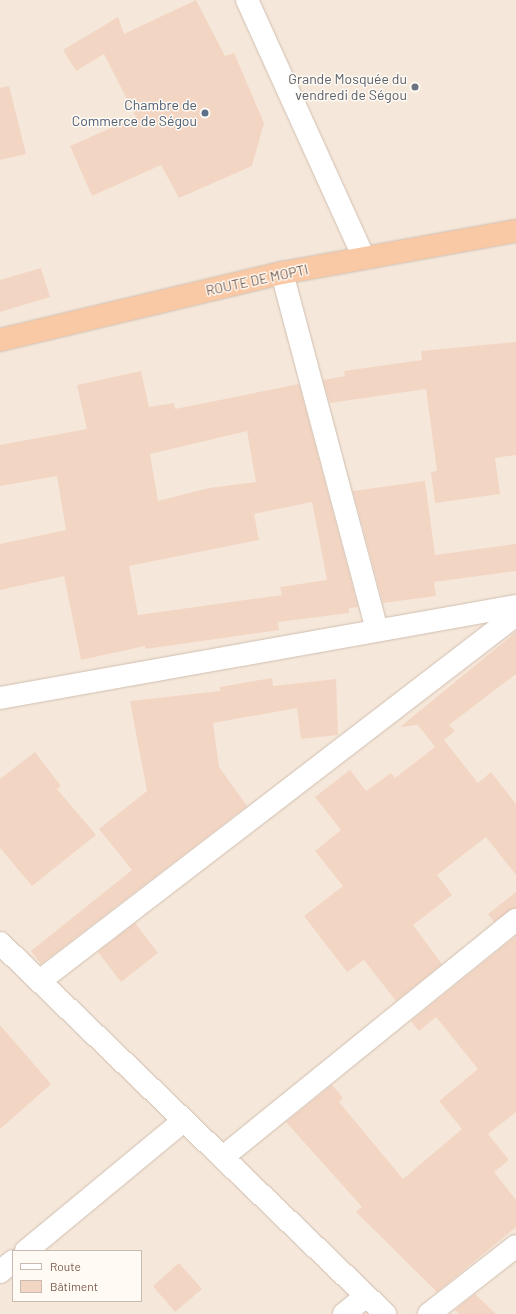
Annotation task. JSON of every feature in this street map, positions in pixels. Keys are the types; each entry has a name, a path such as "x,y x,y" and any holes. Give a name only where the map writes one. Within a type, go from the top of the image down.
{"highway":[{"name":"ROUTE DE MOPTI","path":"0,340 282,273 516,231"}],"street":[{"path":"247,0 364,258"},
{"path":"282,273 376,629"},
{"path":"0,698 376,629 516,606"},
{"path":"41,980 516,614"},
{"path":"223,1156 516,920"},
{"path":"0,944 41,980 183,1121 223,1156 385,1314"},
{"path":"27,1250 183,1121"},
{"path":"429,1314 516,1246"},
{"path":"0,1272 12,1262"},
{"path":"344,1314 366,1296"}],"shaded area":[{"path":"0,0 516,0 516,1314 0,1314"}],"building":[{"path":"196,0 225,56 234,53 264,123 252,166 179,198 161,165 92,196 70,146 136,117 104,54 76,71 63,50 118,17 124,34"},
{"path":"9,86 26,154 0,160 0,88"},
{"path":"41,268 50,297 0,312 0,280"},
{"path":"516,342 516,455 495,458 500,494 435,503 431,472 437,471 426,389 330,403 323,380 345,376 344,371 422,360 421,351"},
{"path":"141,371 149,407 174,403 175,409 299,384 358,607 349,608 349,613 278,622 279,630 145,649 145,646 81,660 64,576 0,590 0,544 66,530 57,476 0,486 0,445 87,429 77,385","holes":["247,431 256,482 209,488 158,501 150,454","312,502 327,580 280,587 282,595 138,615 129,566 259,540 254,514"]},
{"path":"425,481 435,555 516,544 516,571 434,582 436,596 383,603 353,491"},
{"path":"516,632 516,674 449,725 455,731 435,747 418,725 400,727"},
{"path":"272,678 273,686 336,679 338,735 301,739 297,708 213,723 219,767 247,806 41,964 31,951 132,870 99,829 147,791 130,701 220,691 220,687"},
{"path":"444,740 478,783 491,772 516,804 516,875 486,837 437,875 452,895 413,925 442,964 396,1001 364,960 347,972 304,916 343,886 315,851 341,830 315,797 350,770 366,791 391,773 395,778"},
{"path":"35,752 61,786 57,789 96,835 32,886 0,848 0,779"},
{"path":"516,892 516,908 494,922 488,914"},
{"path":"135,923 158,953 121,982 98,952"},
{"path":"516,936 516,1112 488,1134 509,1160 494,1172 516,1200 516,1227 437,1292 356,1212 362,1207 286,1122 332,1085 343,1098 339,1102 403,1179 462,1129 439,1101 478,1069 436,1017 419,1031 411,1021"},
{"path":"0,1025 51,1084 0,1129"},
{"path":"179,1263 202,1289 175,1312 153,1286"},
{"path":"475,1294 496,1314 459,1314 455,1310"}],"place":[{"name":"Grande Mosquée du vendredi de Ségou","path":"415,87"},
{"name":"Chambre de Commerce de Ségou","path":"205,113"}]}
